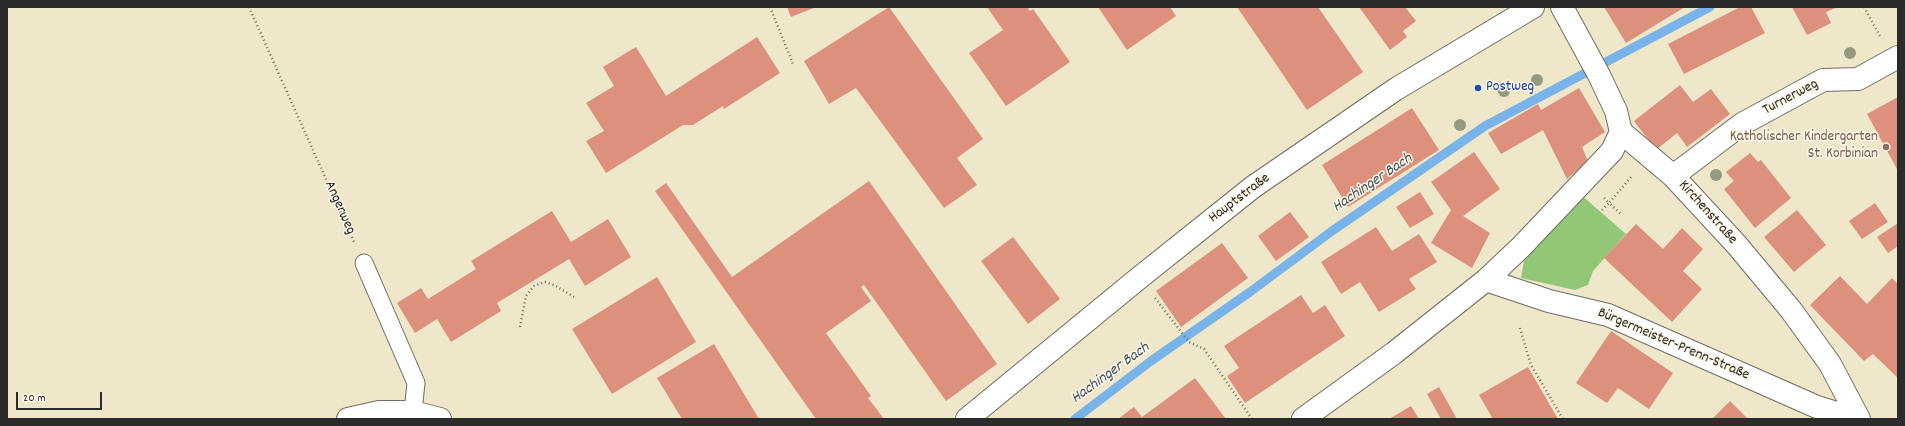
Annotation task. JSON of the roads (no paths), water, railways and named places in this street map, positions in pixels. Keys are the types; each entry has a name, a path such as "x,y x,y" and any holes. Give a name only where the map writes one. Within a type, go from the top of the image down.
{"street":[{"name":"Hauptstraße","path":"967,419 1253,187 1396,89 1533,7"},
{"path":"1303,419 1394,353 1486,280 1522,248 1612,150 1621,132 1616,111 1603,82 1562,7"},
{"name":"Turnerweg","path":"1674,176 1749,120 1823,80 1858,79 1895,58"},
{"name":"Kirchenstraße","path":"1621,132 1674,176 1736,244 1790,310 1830,364 1858,419"},
{"name":"Bürgermeister-Prenn-Straße","path":"1486,280 1549,301 1608,316 1817,408 1858,419"},
{"path":"348,419 379,412 413,412 440,419"}],"lane":[{"path":"364,263 416,383 413,412"}],"waterway":[{"name":"Hachinger Bach","path":"1075,419 1151,361 1250,292 1332,231 1485,126 1710,7"}],"place":[{"name":"Postweg","path":"1478,88"},
{"name":"Katholischer Kindergarten St. Korbinian","path":"1886,147"}]}
